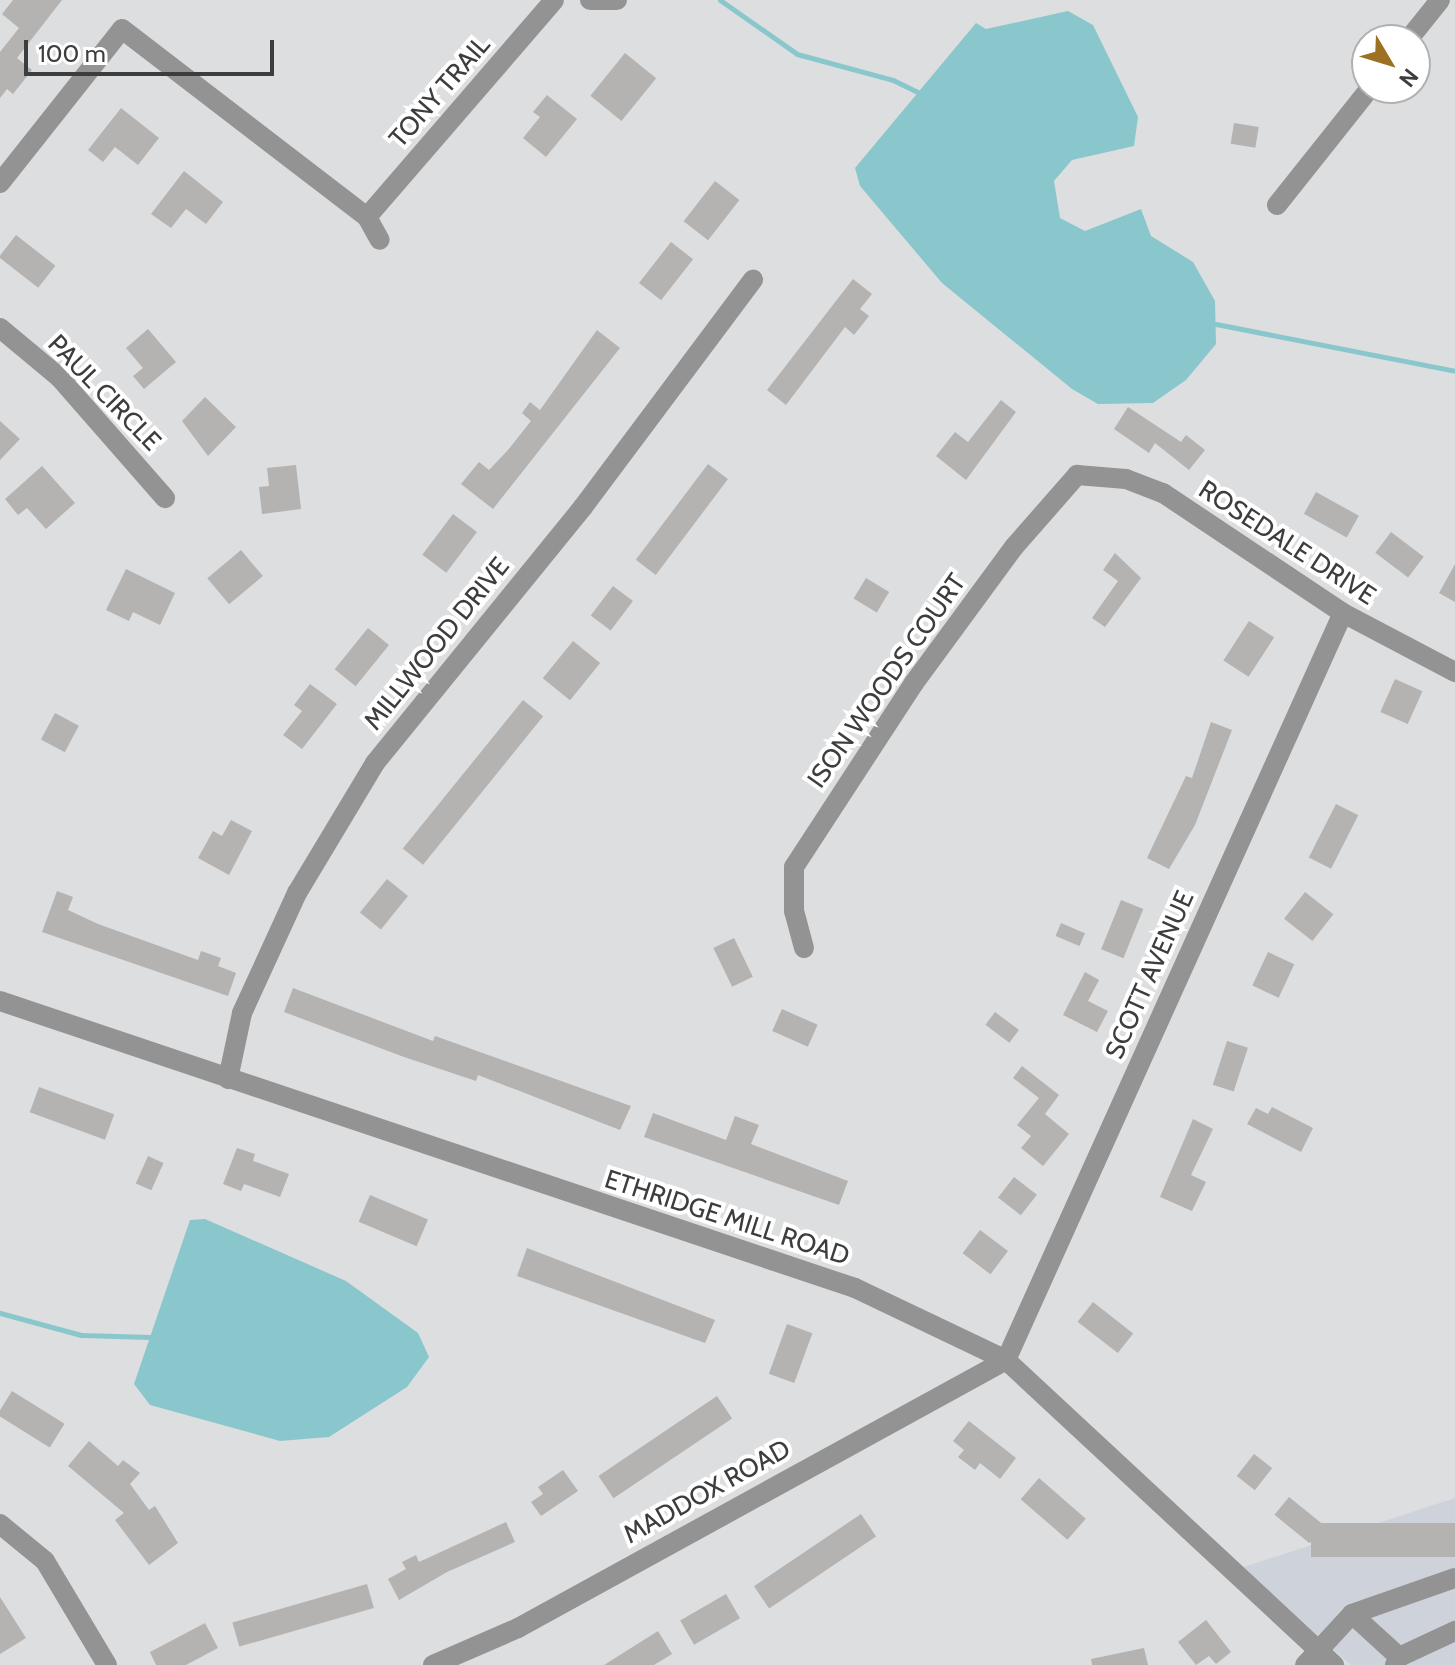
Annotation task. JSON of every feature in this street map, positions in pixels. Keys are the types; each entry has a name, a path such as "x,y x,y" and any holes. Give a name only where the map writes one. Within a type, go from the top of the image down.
{"street":[{"name":"TONY TRAIL","path":"367,217 554,0"},
{"path":"590,0 617,0"},
{"path":"1421,24 1440,0"},
{"path":"0,183 122,29 367,217 380,240"},
{"path":"1277,205 1357,104"},
{"name":"MILLWOOD DRIVE","path":"228,1079 242,1013 297,893 375,763 583,507 753,280"},
{"name":"PAUL CIRCLE","path":"0,328 59,377 165,498"},
{"name":"ISON WOODS COURT","path":"804,948 794,911 794,867 832,801 1014,547 1077,475 1086,475"},
{"name":"ROSEDALE DRIVE","path":"1086,475 1126,479 1163,493 1343,613 1455,672"},
{"name":"SCOTT AVENUE","path":"1006,1360 1343,613"},
{"name":"ETHRIDGE MILL ROAD","path":"0,1001 855,1288 1006,1360 1319,1660"},
{"name":"MADDOX ROAD","path":"433,1665 518,1628 1006,1360"},
{"path":"0,1524 45,1561 107,1665"},
{"path":"1319,1660 1352,1614 1455,1578"},
{"path":"1352,1614 1397,1661 1455,1631"}],"shaded area":[{"path":"1455,1498 1455,1665 1351,1665 1241,1568"}],"water":[{"path":"1068,11 1093,25 1138,117 1134,146 1072,160 1054,181 1060,218 1085,231 1141,209 1151,236 1193,262 1215,301 1216,344 1186,380 1153,403 1098,404 1072,389 942,283 860,186 855,168 976,23 986,29"},
{"path":"205,1219 346,1281 418,1333 429,1357 407,1387 329,1437 280,1441 150,1405 134,1384 190,1220"}],"building":[{"path":"13,0 62,0 17,58 32,70 13,94 7,89 0,98 0,52 19,28 2,14"},
{"path":"625,53 656,78 621,121 590,96"},
{"path":"547,95 577,119 546,157 523,138 540,117 533,112"},
{"path":"121,108 159,138 138,165 115,147 103,162 88,150"},
{"path":"1234,123 1259,127 1255,148 1231,144"},
{"path":"184,171 223,202 206,224 186,209 171,228 151,214"},
{"path":"715,181 739,200 708,240 684,221"},
{"path":"16,235 55,266 38,288 0,258"},
{"path":"671,242 693,259 661,300 639,283"},
{"path":"853,279 872,294 860,309 869,316 854,335 845,327 786,405 767,390"},
{"path":"148,329 176,362 144,389 133,376 143,368 126,348"},
{"path":"597,330 620,348 493,509 461,484 479,462 489,470 508,450 531,421 522,413 530,402 540,410"},
{"path":"205,397 236,427 208,456 182,421"},
{"path":"1001,400 1016,412 966,480 936,456 955,432 968,442"},
{"path":"1128,407 1181,442 1186,435 1205,450 1189,470 1155,443 1149,453 1114,429"},
{"path":"0,421 20,439 0,460"},
{"path":"708,464 728,479 656,575 636,560"},
{"path":"296,465 301,509 262,514 259,487 269,486 267,468"},
{"path":"42,466 75,503 46,529 27,508 18,515 5,499"},
{"path":"1316,492 1359,516 1347,538 1304,514"},
{"path":"453,514 477,532 446,573 422,555"},
{"path":"1391,532 1424,557 1408,577 1375,553"},
{"path":"241,550 263,576 229,604 207,578"},
{"path":"1115,553 1141,578 1105,627 1092,618 1118,581 1103,570"},
{"path":"1455,564 1455,602 1439,593"},
{"path":"126,569 175,593 160,625 133,612 129,621 106,610"},
{"path":"866,578 889,592 877,612 854,599"},
{"path":"613,586 633,601 611,631 591,616"},
{"path":"1249,621 1274,637 1249,677 1223,660"},
{"path":"368,628 389,645 356,686 335,669"},
{"path":"573,641 600,663 570,700 543,678"},
{"path":"1395,679 1422,691 1408,724 1380,712"},
{"path":"310,684 337,704 302,749 283,735 302,711 294,705"},
{"path":"523,700 543,716 423,865 403,848"},
{"path":"55,713 79,726 65,752 41,739"},
{"path":"1211,722 1232,730 1195,825 1169,869 1147,858 1186,776 1192,778"},
{"path":"1336,804 1358,815 1331,869 1309,857"},
{"path":"231,820 252,831 229,875 198,858 213,831 222,836"},
{"path":"387,879 408,896 381,929 360,912"},
{"path":"57,891 73,897 68,910 98,924 198,960 201,951 221,958 218,966 236,973 228,996 42,932"},
{"path":"1305,892 1333,914 1312,941 1284,919"},
{"path":"1121,900 1143,909 1123,958 1101,949"},
{"path":"1061,923 1085,933 1079,946 1056,936"},
{"path":"734,938 753,977 732,987 713,948"},
{"path":"1268,952 1294,964 1279,998 1252,986"},
{"path":"1085,972 1099,980 1088,1001 1108,1011 1097,1032 1063,1015"},
{"path":"293,988 433,1041 435,1036 631,1106 620,1130 478,1075 476,1081 404,1057 284,1012"},
{"path":"782,1009 818,1025 808,1047 772,1031"},
{"path":"995,1012 1019,1030 1009,1043 985,1025"},
{"path":"1227,1041 1248,1048 1234,1092 1213,1085"},
{"path":"1022,1066 1059,1095 1045,1114 1069,1134 1043,1166 1021,1148 1031,1136 1017,1125 1039,1098 1013,1078"},
{"path":"39,1087 114,1114 105,1140 30,1112"},
{"path":"1272,1107 1313,1128 1301,1152 1247,1124 1256,1108 1268,1114"},
{"path":"653,1113 726,1140 735,1116 759,1125 751,1144 848,1181 839,1205 644,1137"},
{"path":"1193,1119 1213,1129 1191,1175 1206,1182 1192,1211 1160,1197"},
{"path":"237,1148 255,1154 253,1161 289,1174 280,1197 244,1184 241,1191 223,1184"},
{"path":"148,1156 164,1163 151,1190 136,1183"},
{"path":"1014,1177 1037,1195 1021,1215 998,1197"},
{"path":"370,1195 428,1220 417,1246 359,1222"},
{"path":"980,1230 1008,1251 990,1274 963,1253"},
{"path":"527,1248 715,1320 705,1343 517,1276"},
{"path":"1093,1302 1133,1333 1118,1353 1078,1322"},
{"path":"787,1324 812,1333 794,1383 769,1374"},
{"path":"12,1391 65,1424 50,1448 0,1417 0,1410"},
{"path":"717,1396 732,1418 614,1498 598,1476"},
{"path":"969,1421 1016,1458 1000,1479 980,1463 975,1470 958,1457 964,1450 953,1441"},
{"path":"89,1441 118,1466 123,1460 140,1473 130,1484 149,1510 155,1506 178,1543 149,1565 115,1520 124,1513 68,1466"},
{"path":"1254,1454 1272,1468 1255,1490 1237,1476"},
{"path":"563,1470 578,1491 541,1516 531,1502 543,1494 538,1487"},
{"path":"1039,1478 1086,1519 1067,1540 1021,1499"},
{"path":"1289,1497 1324,1525 1309,1543 1275,1515"},
{"path":"861,1514 876,1536 769,1609 754,1586"},
{"path":"506,1522 515,1542 447,1572 399,1600 388,1579 406,1569 402,1562 416,1555 419,1562"},
{"path":"1311,1523 1455,1523 1455,1557 1311,1557"},
{"path":"367,1584 374,1608 239,1647 232,1623"},
{"path":"726,1594 740,1618 694,1645 680,1620"},
{"path":"0,1597 26,1638 0,1654"},
{"path":"1206,1620 1231,1652 1216,1664 1209,1656 1196,1665 1178,1642"},
{"path":"205,1623 218,1648 186,1665 156,1665 150,1652"},
{"path":"658,1631 672,1654 654,1665 604,1665"},
{"path":"1144,1648 1148,1665 1092,1665 1091,1659"}],"waterway":[{"path":"720,0 797,54 893,80 918,92"},
{"path":"1216,324 1455,371"},
{"path":"0,1313 81,1335 150,1337"}]}
